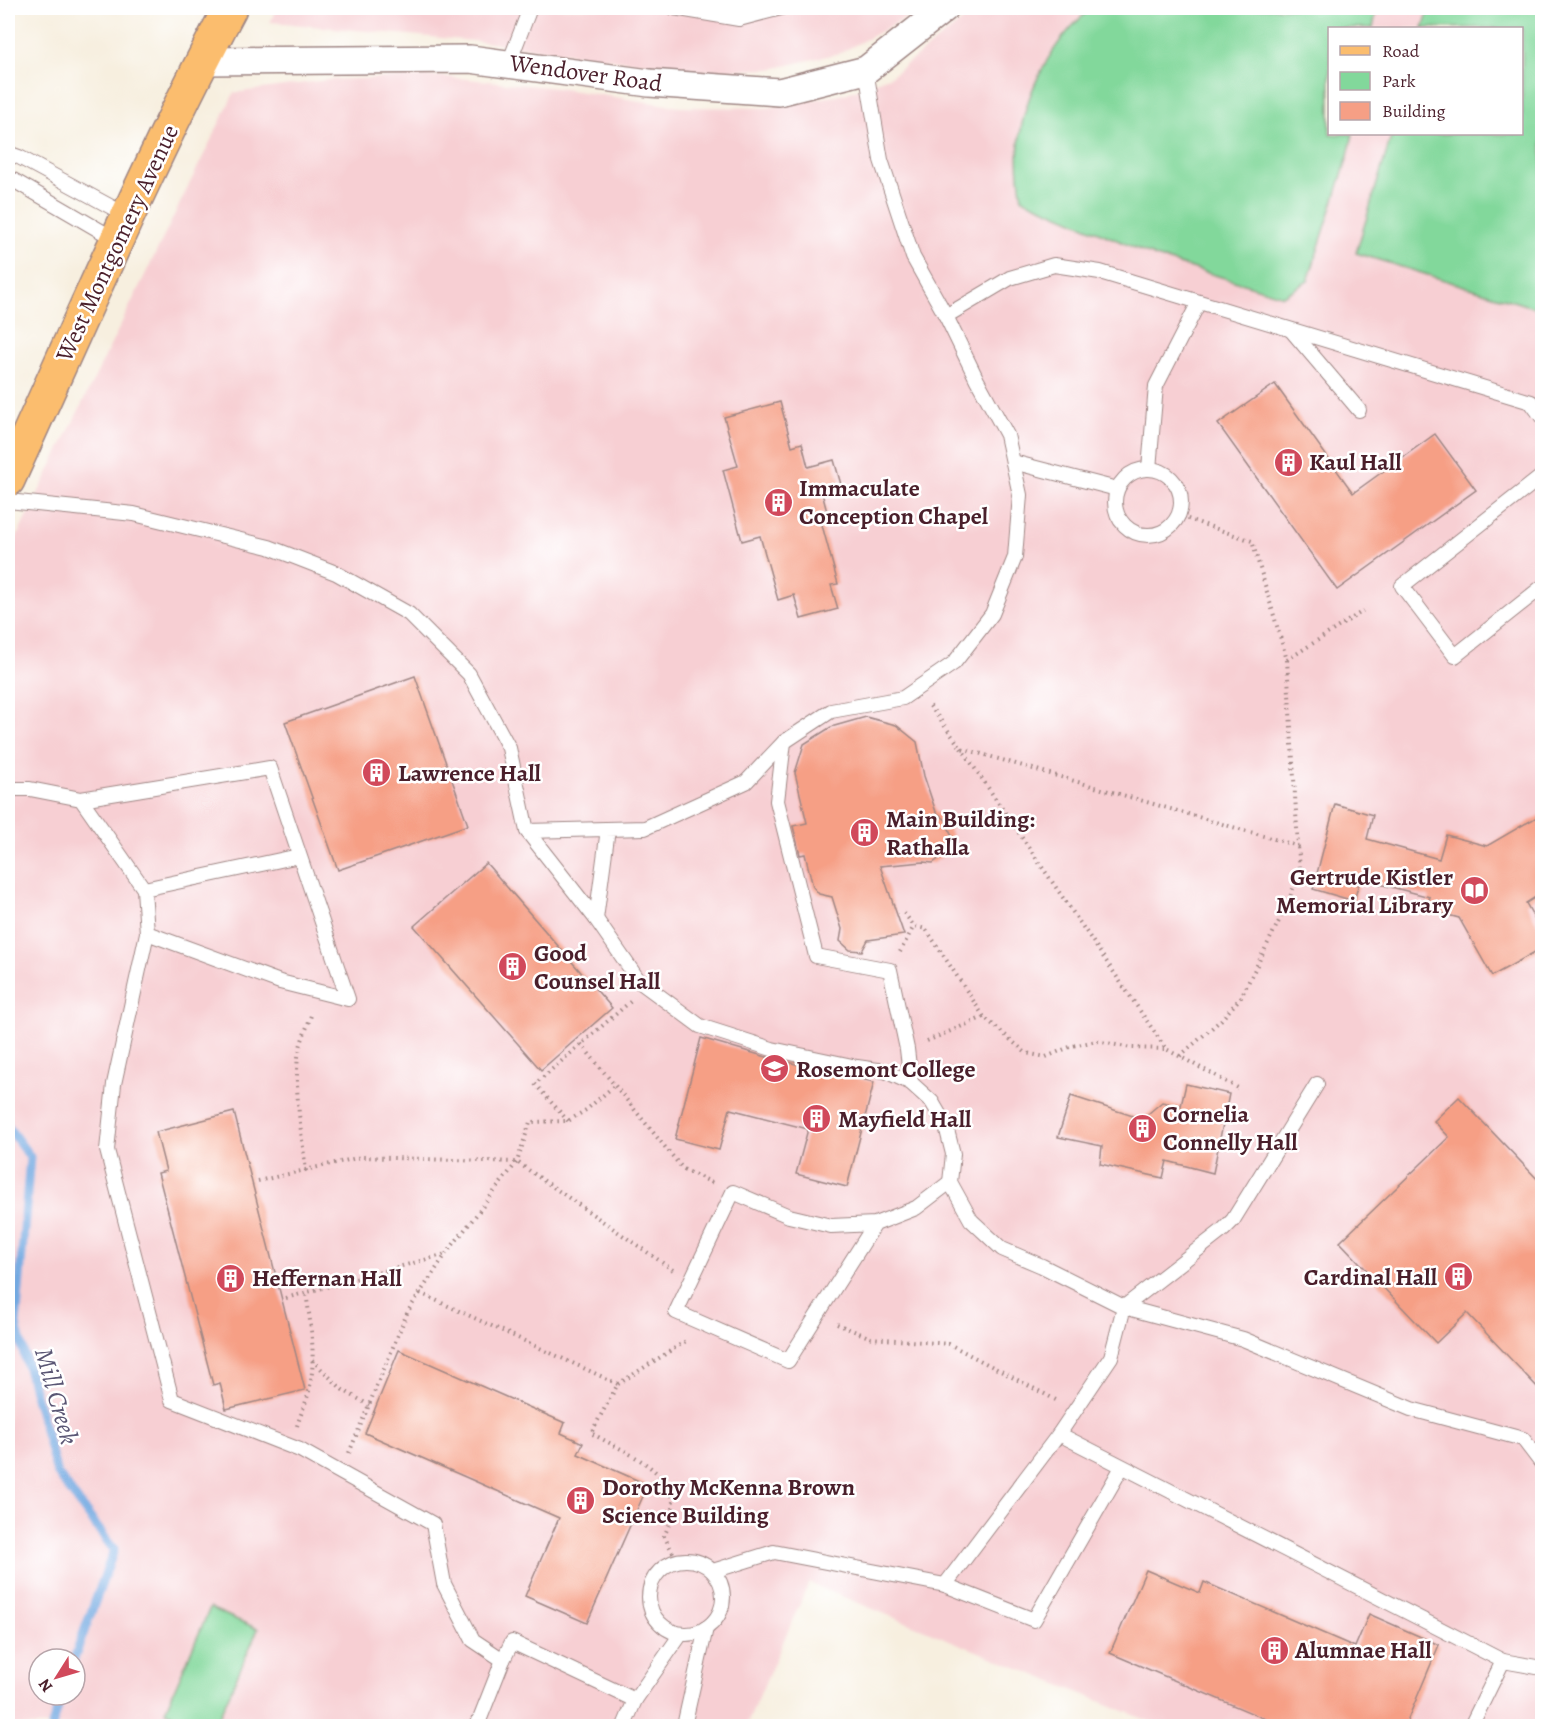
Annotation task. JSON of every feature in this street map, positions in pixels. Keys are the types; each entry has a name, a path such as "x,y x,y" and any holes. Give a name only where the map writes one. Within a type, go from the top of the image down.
{"main road":[{"name":"West Montgomery Avenue","path":"8,480 202,61 230,8"}],"street":[{"name":"Wendover Road","path":"202,61 470,59 650,83 780,92 866,70 945,8"}],"lane":[{"path":"509,63 530,8"},
{"path":"674,8 739,19 781,8"},
{"path":"527,831 645,828 746,783 784,742 831,711 903,698 954,663 992,614 1015,557 1020,495 1007,435 913,257 881,160 866,70"},
{"path":"8,153 69,183 123,229"},
{"path":"8,177 123,229"},
{"path":"946,316 1010,279 1054,266 1100,272 1531,402 1542,417"},
{"path":"1149,469 1156,387 1199,302"},
{"path":"1291,330 1359,410"},
{"path":"1013,462 1117,489"},
{"path":"1149,469 1161,472 1172,479 1179,490 1182,503 1179,516 1172,526 1161,533 1147,536 1135,533 1124,525 1117,514 1115,501 1117,489 1125,478 1136,471 1149,469"},
{"path":"1542,476 1402,586 1455,656 1542,588"},
{"path":"8,501 134,514 269,546 336,573 409,614 469,674 509,748 527,831 596,919 639,981 700,1026 772,1049 885,1071 911,1083 932,1102 946,1126 953,1154 950,1182 971,1220 1002,1249 1042,1266 1124,1307 1243,1340 1411,1409 1523,1440 1542,1464"},
{"path":"784,742 777,801 816,957 890,970 907,1049 911,1083"},
{"path":"8,789 30,789 81,799 270,768 348,999 280,982 147,933"},
{"path":"81,799 144,889 147,933 114,1084 107,1149 172,1400 289,1446 432,1524 444,1584 473,1640 503,1660"},
{"path":"596,919 608,829"},
{"path":"144,889 299,856"},
{"path":"945,1585 1059,1434 1111,1357 1124,1307 1233,1220 1317,1084"},
{"path":"875,1224 788,1361 676,1312 733,1192 789,1216 831,1226 875,1224 916,1208 950,1182"},
{"path":"1059,1434 1503,1661 1542,1668"},
{"path":"713,1571 774,1552 945,1585 1034,1620 1122,1467"},
{"path":"677,1560 690,1560 702,1563 713,1571 720,1582 723,1595 722,1608 716,1619 706,1628 694,1634 681,1634 658,1623 651,1612 648,1599 649,1586 655,1575 665,1565 677,1560"},
{"path":"684,1726 706,1628"},
{"path":"624,1726 635,1700 681,1634"},
{"path":"477,1726 512,1642 635,1700"},
{"path":"1471,1726 1503,1661"}],"path":[{"path":"1179,516 1252,541 1287,660 1300,869 1288,903 1241,997 1221,1020 1180,1056"},
{"path":"1287,660 1363,611"},
{"path":"917,688 961,747 1166,1049"},
{"path":"961,747 1298,846"},
{"path":"904,913 914,926 926,929 984,1017 1026,1053 1046,1057 1072,1046 1097,1041 1131,1048 1166,1049 1238,1088"},
{"path":"568,1121 535,1084 647,986"},
{"path":"306,1171 298,1065 299,1054 319,991"},
{"path":"907,1049 984,1017"},
{"path":"581,1044 683,1169 733,1192"},
{"path":"341,1473 408,1311 446,1254 517,1162 530,1122 568,1121 586,1110 615,1085"},
{"path":"258,1181 361,1157 517,1162 690,1282"},
{"path":"286,1298 446,1254"},
{"path":"289,1446 308,1396 312,1360 306,1293"},
{"path":"420,1293 618,1384"},
{"path":"817,1316 872,1338 949,1344 1075,1410"},
{"path":"677,1560 664,1536 673,1509 672,1494 665,1481 654,1470 591,1433 618,1384 710,1327"},
{"path":"312,1360 343,1390 369,1405"}],"shaded area":[{"path":"277,8 920,8 906,18 840,53 771,69 698,71 484,42 270,22"},
{"name":"Rosemont College","path":"979,8 1542,8 1542,1726 1161,1726 809,1583 746,1726 8,1726 8,555 234,93 327,80 437,76 557,88 679,107 767,108 845,94 891,76"}],"green space":[{"path":"1092,8 1377,8 1373,27 1328,27 1328,135 1353,135 1308,281 1283,296 1156,257 1022,199 1018,158 1027,106 1042,69 1064,36"},
{"path":"1430,8 1542,8 1542,310 1356,253 1392,135 1523,135 1523,27 1423,27"},
{"path":"210,1608 258,1629 215,1726 201,1726 165,1711"}],"building":[{"name":"Kaul Hall","path":"1275,384 1353,493 1435,434 1476,490 1337,590 1218,424"},
{"name":"Immaculate Conception Chapel","path":"780,402 792,446 802,443 808,467 834,460 842,488 822,493 827,512 819,514 838,584 831,585 838,609 801,619 794,595 778,600 760,536 742,541 723,470 738,466 724,417"},
{"name":"Lawrence Hall","path":"415,676 468,825 338,870 285,722"},
{"name":"Main Building: Rathalla","path":"866,717 896,725 917,742 924,776 936,812 946,820 952,837 944,855 933,863 880,866 904,935 868,940 862,951 850,950 840,941 842,929 832,897 819,894 813,887 805,854 800,855 793,826 807,823 795,773 804,744 831,727"},
{"name":"Gertrude Kistler Memorial Library","path":"1335,804 1373,815 1367,839 1439,859 1446,835 1487,846 1542,814 1542,893 1526,903 1542,932 1542,948 1492,976 1459,918 1426,909 1430,897 1360,879 1354,901 1313,889"},
{"name":"Good Counsel Hall","path":"486,863 612,1008 541,1070 414,926"},
{"name":"Mayfield Hall","path":"701,1038 770,1058 874,1082 847,1187 796,1174 808,1129 730,1109 719,1150 675,1139"},
{"name":"Cornelia Connelly Hall","path":"1186,1084 1229,1094 1213,1173 1167,1161 1163,1178 1100,1164 1102,1146 1058,1137 1071,1096 1142,1119 1162,1102 1181,1106"},
{"name":"Cardinal Hall","path":"1459,1097 1542,1184 1542,1392 1467,1313 1436,1343 1340,1242 1449,1137 1434,1121"},
{"name":"Heffernan Hall","path":"234,1112 305,1390 226,1409 220,1383 213,1385 158,1173 166,1171 156,1132"},
{"name":"Dorothy McKenna Brown Science Building","path":"399,1350 565,1423 561,1433 583,1443 578,1454 648,1485 587,1623 525,1596 559,1518 365,1433"},
{"name":"Alumnae Hall","path":"1146,1570 1200,1593 1204,1582 1355,1647 1369,1614 1439,1645 1405,1726 1282,1726 1110,1653"}],"waterway":[{"name":"Mill Creek","path":"8,1127 30,1157 16,1325 57,1473 114,1550 78,1647"},
{"name":"Mill Creek","path":"52,1726 58,1707"}],"place":[{"name":"Kaul Hall","path":"1288,462"},
{"name":"Immaculate Conception Chapel","path":"778,502"},
{"name":"Lawrence Hall","path":"377,773"},
{"name":"Main Building: Rathalla","path":"865,833"},
{"name":"Gertrude Kistler Memorial Library","path":"1474,891"},
{"name":"Good Counsel Hall","path":"513,967"},
{"name":"Rosemont College","path":"775,1069"},
{"name":"Mayfield Hall","path":"817,1119"},
{"name":"Cornelia Connelly Hall","path":"1142,1128"},
{"name":"Cardinal Hall","path":"1458,1277"},
{"name":"Heffernan Hall","path":"231,1278"},
{"name":"Dorothy McKenna Brown Science Building","path":"581,1501"},
{"name":"Alumnae Hall","path":"1274,1650"}]}
